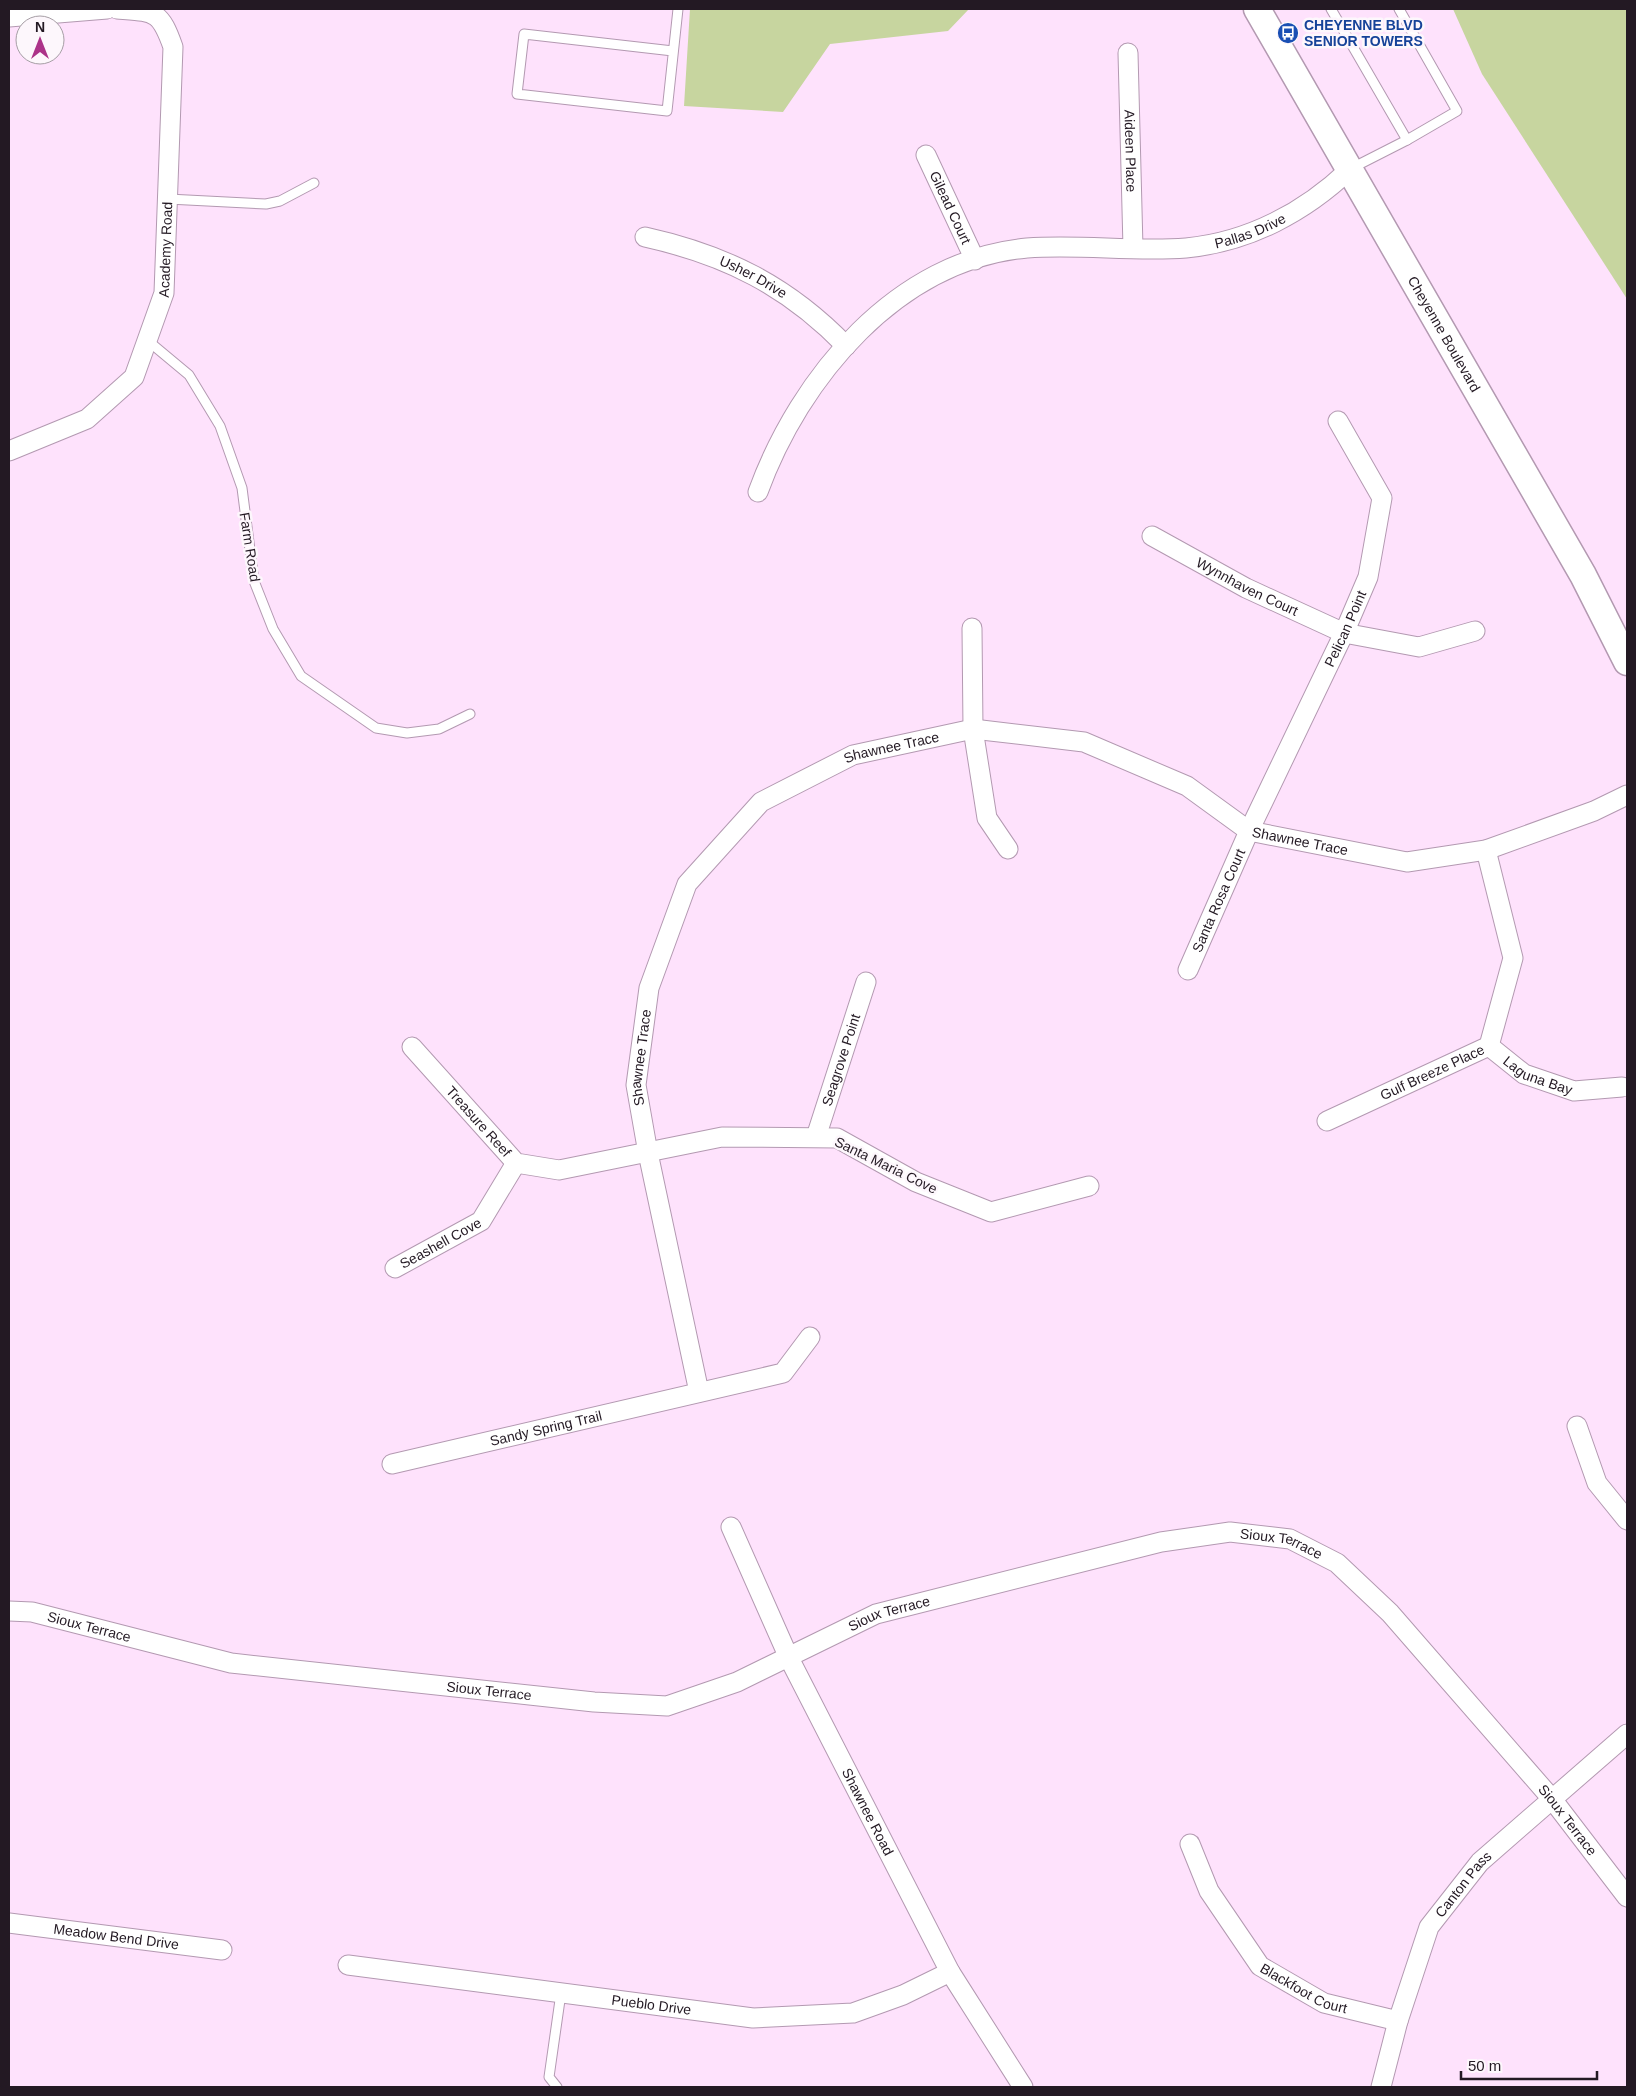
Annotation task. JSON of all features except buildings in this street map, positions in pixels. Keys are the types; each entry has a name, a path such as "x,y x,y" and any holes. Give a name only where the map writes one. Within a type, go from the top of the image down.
{"street":[{"path":"9,16 107,9"},
{"name":"Academy Road","path":"9,451 87,419 134,377 164,293 173,47 164,22 146,11 117,9"},
{"name":"Cheyenne Boulevard","path":"1262,10 1350,169 1583,575 1627,662"},
{"name":"Aideen Place","path":"1128,52 1133,248"},
{"name":"Gilead Court","path":"926,155 975,260"},
{"name":"Pallas Drive","path":"758,492 793,419 815,386 846,346 872,318 909,290 934,276 975,260 1028,248 1185,248 1236,238 1268,226 1299,209 1328,189 1350,169"},
{"name":"Usher Drive","path":"646,237 709,254 764,280 804,307 846,346"},
{"name":"Pelican Point","path":"1250,831 1344,633 1368,577 1382,498 1338,421"},
{"name":"Wynnhaven Court","path":"1152,536 1246,588 1344,633 1419,647 1475,631"},
{"path":"972,628 973,729 987,818 1008,849"},
{"name":"Shawnee Trace","path":"699,1392 648,1153 636,1085 649,988 687,884 761,802 853,755 973,729 1084,742 1187,786 1250,831 1407,862 1486,850 1594,811 1627,795"},
{"name":"Santa Rosa Court","path":"1188,970 1250,831"},
{"name":"Gulf Breeze Place","path":"1326,1121 1490,1046 1513,958 1486,850"},
{"name":"Seagrove Point","path":"816,1137 866,982"},
{"name":"Laguna Bay","path":"1490,1046 1524,1074 1574,1092 1622,1087"},
{"name":"Treasure Reef","path":"412,1047 516,1162 559,1170 648,1153"},
{"name":"Santa Maria Cove","path":"648,1153 722,1137 837,1138 916,1182 991,1212 1088,1186"},
{"name":"Seashell Cove","path":"394,1268 481,1221 516,1162"},
{"name":"Sandy Spring Trail","path":"392,1464 783,1373 810,1336"},
{"path":"1578,1426 1597,1483 1627,1520"},
{"name":"Shawnee Road","path":"731,1527 789,1658 950,1972 1023,2087"},
{"name":"Sioux Terrace","path":"9,1611 32,1612 231,1663 594,1702 667,1706 737,1682 876,1614 1162,1542 1230,1532 1290,1539 1336,1563 1390,1613 1552,1799 1627,1897"},
{"name":"Canton Pass","path":"1380,2087 1398,2022 1429,1927 1480,1862 1627,1734"},
{"name":"Blackfoot Court","path":"1190,1844 1209,1891 1260,1966 1324,2003 1398,2022"},
{"name":"Meadow Bend Drive","path":"9,1923 222,1950"},
{"name":"Pueblo Drive","path":"348,1965 753,2018 833,2014 861,2010 904,1995 950,1972"}],"lane":[{"path":"673,51 524,34 518,94 667,111 678,9"},
{"path":"1331,9 1407,140"},
{"path":"1350,169 1407,140 1456,111 1399,9"},
{"path":"168,200 266,204 280,201 314,183"},
{"name":"Farm Road","path":"147,340 189,375 220,426 242,488 254,581 273,629 301,676 376,728 407,733 439,729 470,714"},
{"path":"557,2087 549,2077 561,1993"}],"green space":[{"path":"690,9 969,9 948,31 830,44 783,112 684,106"},
{"path":"1453,9 1627,9 1627,299 1482,74"}],"place":[{"name":"CHEYENNE BLVD SENIOR TOWERS","path":"1288,33"}]}
